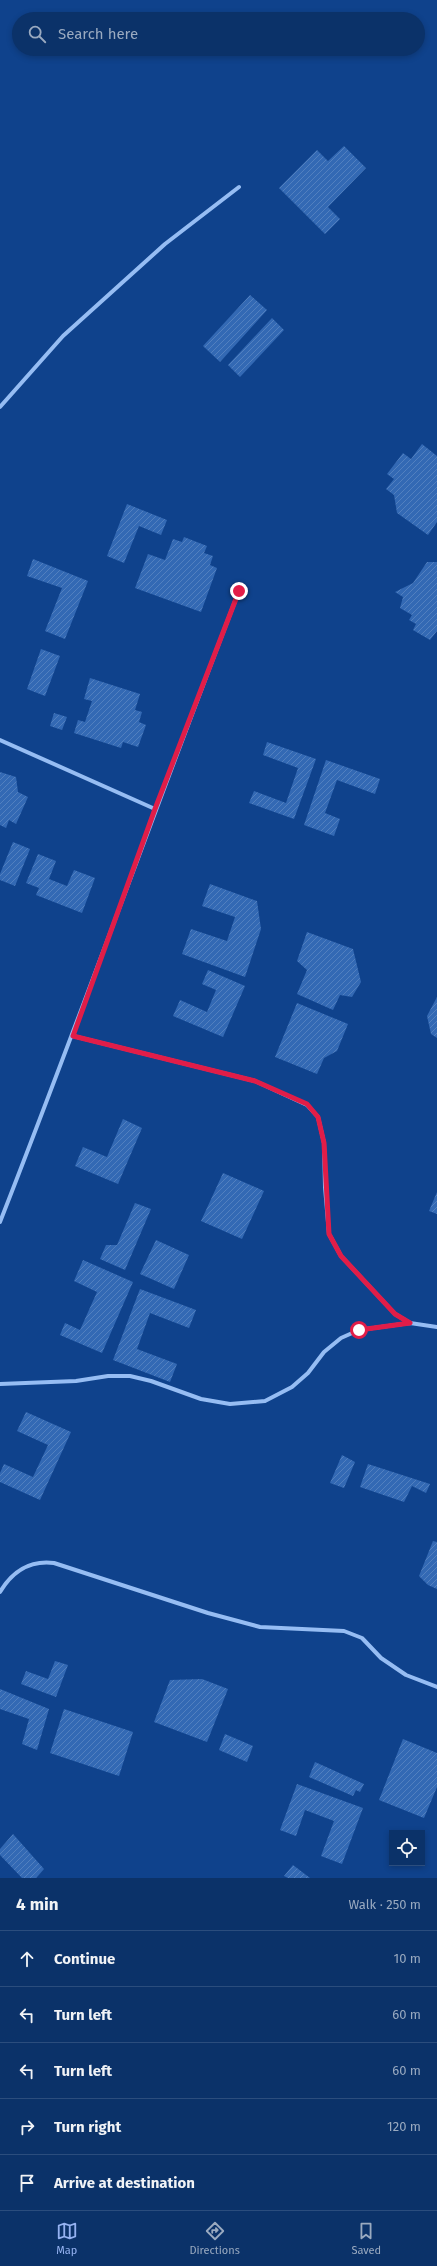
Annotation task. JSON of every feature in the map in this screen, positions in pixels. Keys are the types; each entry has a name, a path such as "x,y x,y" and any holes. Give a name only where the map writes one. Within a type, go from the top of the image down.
{"street":[{"path":"0,407 63,336 165,244 239,187"},
{"path":"0,1222 73,1036 155,809 239,591"},
{"path":"0,740 155,809"},
{"path":"73,1036 255,1081 307,1104 318,1117 324,1143 329,1234 341,1256 395,1314 410,1323"},
{"path":"0,1384 76,1381 108,1376 130,1376 151,1381 201,1399 230,1404 266,1402 292,1386 308,1373 324,1352 341,1338 359,1330 410,1323 437,1327"},
{"path":"0,1592 22,1568 41,1561 54,1563 208,1614 260,1627 344,1631 362,1638 381,1658 406,1675 437,1687"}],"building":[{"path":"344,146 366,168 328,207 340,219 325,234 279,188 317,150 328,161"},
{"path":"250,295 267,310 220,362 203,346"},
{"path":"272,318 284,330 240,377 228,365"},
{"path":"422,444 437,456 437,522 428,535 397,513 394,495 386,489 394,479 387,474 403,453 411,459"},
{"path":"127,504 167,520 161,535 139,526 124,563 107,556"},
{"path":"184,537 207,546 204,553 213,556 210,565 217,568 201,612 135,588 148,554 165,560 173,539 182,542"},
{"path":"33,559 88,581 65,639 45,631 62,588 27,576"},
{"path":"427,562 437,562 437,631 430,640 413,630 416,624 409,620 412,615 400,608 403,597 395,592 413,583"},
{"path":"41,649 60,656 45,696 27,689"},
{"path":"90,678 140,694 135,710 142,712 139,722 146,725 138,747 123,742 121,748 74,733 78,720 85,722 92,701 84,699"},
{"path":"54,713 67,717 62,730 50,726"},
{"path":"267,742 316,759 294,819 249,803 254,791 286,803 298,768 263,755"},
{"path":"326,760 380,779 375,794 337,780 325,813 340,819 334,836 304,825"},
{"path":"0,772 16,777 18,792 28,797 16,824 9,820 6,828 0,825"},
{"path":"13,842 30,849 15,886 0,880 0,874"},
{"path":"38,854 56,861 49,879 67,886 74,870 95,878 82,913 36,895 39,888 26,883"},
{"path":"210,884 257,901 261,929 245,977 182,954 191,929 227,941 235,917 202,906"},
{"path":"307,932 353,949 361,982 352,997 340,995 333,1010 297,994 307,970 297,961"},
{"path":"208,970 245,986 223,1037 173,1016 180,1000 207,1012 216,990 202,984"},
{"path":"437,997 437,1038 431,1034 427,1016"},
{"path":"297,1003 348,1024 337,1051 324,1058 317,1074 275,1057"},
{"path":"123,1119 142,1128 118,1184 75,1166 83,1147 107,1157"},
{"path":"223,1173 264,1191 242,1239 201,1221"},
{"path":"437,1192 437,1214 429,1211"},
{"path":"135,1203 151,1209 125,1270 100,1259 106,1245 117,1245"},
{"path":"156,1240 189,1255 174,1289 140,1274"},
{"path":"83,1260 133,1282 102,1353 60,1335 65,1323 80,1330 97,1292 74,1281"},
{"path":"140,1289 196,1310 189,1328 150,1313 137,1349 177,1364 170,1382 113,1360"},
{"path":"26,1412 71,1432 40,1500 0,1482 0,1473 4,1464 33,1477 48,1445 17,1431"},
{"path":"342,1455 355,1462 344,1488 330,1483"},
{"path":"368,1464 430,1484 426,1493 412,1486 404,1502 360,1487"},
{"path":"433,1541 437,1542 437,1589 428,1585 419,1576"},
{"path":"55,1661 68,1665 56,1697 21,1684 26,1671 48,1679"},
{"path":"202,1679 228,1689 207,1742 154,1722 170,1680"},
{"path":"0,1689 49,1709 37,1750 22,1744 29,1719 0,1709"},
{"path":"64,1709 133,1732 119,1776 50,1753"},
{"path":"225,1734 253,1746 247,1762 219,1750"},
{"path":"403,1739 437,1753 437,1787 424,1818 379,1800"},
{"path":"315,1762 364,1784 360,1792 356,1790 353,1796 309,1777"},
{"path":"297,1784 363,1808 342,1864 321,1856 334,1821 305,1810 296,1836 280,1830"},
{"path":"13,1834 44,1869 36,1878 22,1878 0,1855 0,1849"},
{"path":"293,1865 310,1878 288,1878 284,1876"}],"route":[{"path":"239,591 155,809 73,1036 255,1081 290,1095 307,1104 318,1117 324,1143 325,1187 329,1234 341,1256 395,1314 410,1323 359,1330"}]}
